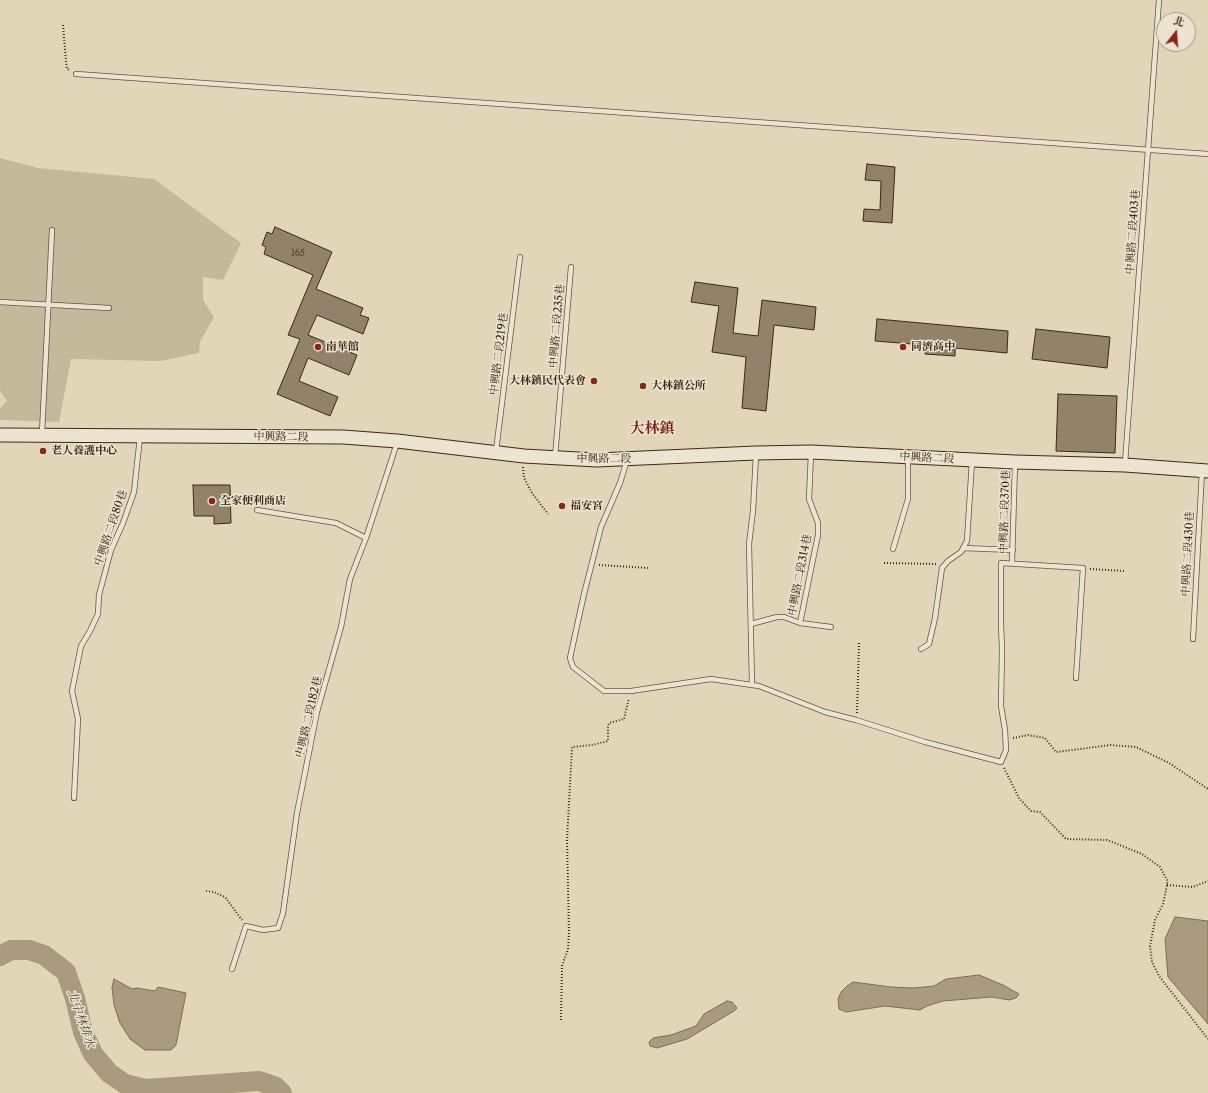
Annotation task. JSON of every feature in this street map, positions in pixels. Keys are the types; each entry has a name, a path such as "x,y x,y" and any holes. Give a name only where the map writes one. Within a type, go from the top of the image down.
{"main road":[{"name":"中興路二段","path":"0,435 343,437 397,441 524,456 597,460 812,452 1015,462 1125,464 1205,471"}],"lane":[{"name":"中興路二段403巷","path":"1125,464 1159,0"},
{"path":"76,74 1208,154"},
{"path":"42,435 52,230"},
{"name":"中興路二段219巷","path":"496,453 520,256"},
{"name":"中興路二段235巷","path":"555,458 571,267"},
{"path":"0,302 109,308"},
{"name":"中興路二段80巷","path":"74,798 78,719 72,691 81,646 90,632 98,614 99,595 111,550 124,523 134,492 140,435"},
{"name":"中興路二段182巷","path":"246,926 263,930 278,928 283,913 298,813 317,712 341,627 350,579 366,538 397,441"},
{"name":"中興路二段314巷","path":"812,452 809,499 818,523 818,535 800,623 831,627"},
{"path":"752,685 749,544 753,511 756,453"},
{"path":"892,549 908,499 908,457"},
{"path":"627,460 620,483 601,527 570,658 573,668 604,691 631,691 711,679 759,686 824,712 856,720 925,742 1001,762 1006,750 1001,706 1001,563 1083,568 1076,678"},
{"path":"921,649 929,644 935,618 942,568 948,561 961,552 967,541 972,460"},
{"name":"中興路二段370巷","path":"1012,563 1015,462"},
{"name":"中興路二段430巷","path":"1193,639 1205,471"},
{"path":"257,510 336,523 366,538"},
{"path":"963,548 1013,550"},
{"path":"751,624 777,617 784,617 800,623"},
{"path":"232,969 246,926"}],"path":[{"path":"63,25 66,62 68,69 76,74"},
{"path":"524,456 524,478 532,493 548,514"},
{"path":"884,563 946,564"},
{"path":"592,565 649,568"},
{"path":"1083,568 1125,571"},
{"path":"856,720 859,643"},
{"path":"561,1020 562,966 568,949 569,933 567,840 572,747 592,745 608,741 609,723 624,719 631,691"},
{"path":"1006,740 1028,735 1045,738 1056,752 1111,745 1136,747 1169,762 1208,789"},
{"path":"1001,762 1019,798 1031,811 1040,812 1066,839 1107,840 1142,854 1160,867 1167,880 1167,885 1163,904 1155,920 1150,946 1152,962 1159,976 1208,1039"},
{"path":"1167,885 1193,887 1208,881"},
{"path":"206,891 214,892 225,898 246,926"}],"shaded area":[{"path":"0,158 38,168 154,179 241,243 223,280 203,277 203,300 214,317 200,342 199,353 161,361 71,359 59,422 0,420 0,408 7,401 0,391"},
{"path":"1175,917 1208,921 1208,1024 1168,977 1165,939"},
{"path":"979,975 1003,985 1019,994 1016,998 1009,1000 992,997 943,1001 920,1010 885,1006 846,1012 839,1009 838,999 841,992 853,982 913,988 934,986 946,979"},
{"path":"114,979 132,989 137,988 155,991 158,987 186,993 176,1045 171,1050 145,1050 130,1039 120,1023 114,1005 112,987"},
{"path":"727,1001 732,1002 737,1008 687,1039 657,1048 650,1046 649,1042 653,1038 671,1035 696,1026 704,1014"}],"building":[{"path":"867,164 895,167 892,223 863,221 864,209 880,210 881,181 865,180"},
{"name":"南華館","path":"275,227 332,252 316,289 363,308 360,315 369,318 363,334 317,315 308,335 357,355 349,375 308,358 299,381 338,397 330,416 277,394 300,339 288,335 313,275 264,254 266,247 262,245 267,232 272,234"},
{"path":"695,282 738,288 733,333 758,336 762,300 816,307 814,330 774,325 766,411 742,408 746,357 712,352 719,306 691,302"},
{"path":"877,319 1008,331 1007,353 955,348 955,356 925,354 925,345 875,341"},
{"path":"1036,329 1110,337 1107,368 1032,359"},
{"path":"1058,394 1117,396 1115,453 1056,451"},
{"name":"全家便利商店","path":"193,485 230,485 231,523 214,524 214,516 194,516"}],"waterway":[{"name":"北中林排水","path":"0,956 11,950 29,950 44,955 66,972 75,998 83,1032 93,1054 109,1073 125,1084 146,1089 259,1081 276,1087 282,1093"}],"place":[{"name":"南華館","path":"318,347"},
{"name":"同濟高中","path":"903,347"},
{"name":"大林鎮民代表會","path":"594,381"},
{"name":"大林鎮公所","path":"643,386"},
{"name":"老人養護中心","path":"43,451"},
{"name":"全家便利商店","path":"212,501"},
{"name":"福安宮","path":"562,506"}],"district":[{"name":"大林鎮","path":"652,429"}]}
